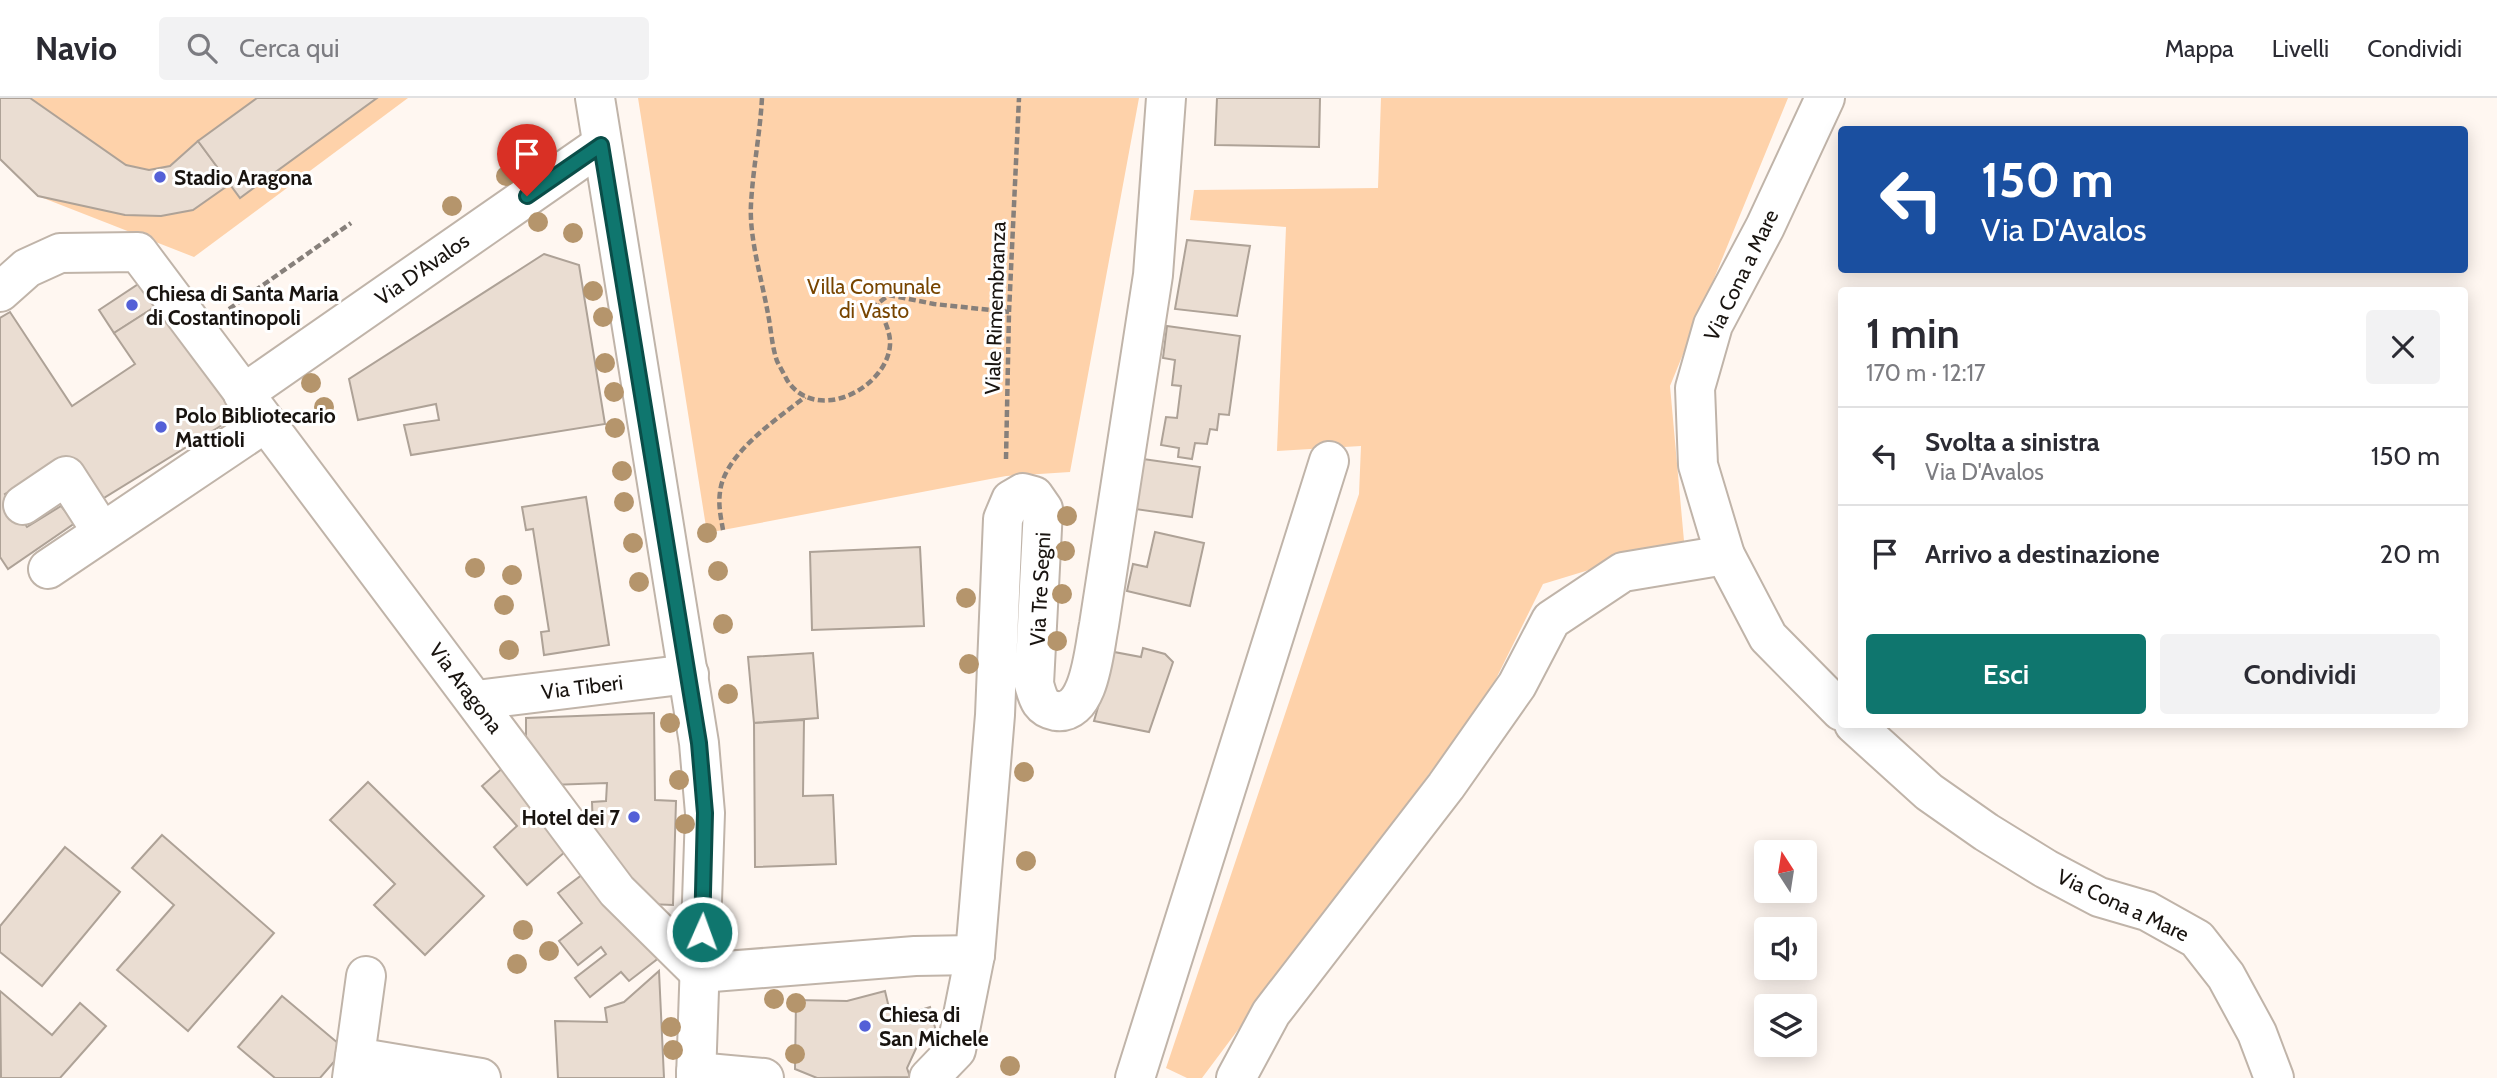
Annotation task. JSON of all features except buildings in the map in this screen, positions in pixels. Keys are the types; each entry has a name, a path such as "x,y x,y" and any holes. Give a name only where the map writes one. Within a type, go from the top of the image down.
{"street":[{"path":"595,98 699,743 705,813 696,1075 764,1078"},
{"name":"Via Tre Segni","path":"975,955 995,715 1003,519 1011,500 1023,493 1034,496 1043,509 1034,684 1038,700 1046,709 1061,712 1075,707 1082,698 1099,625 1153,275 1166,98"},
{"name":"Via Cona a Mare","path":"1825,98 1765,227 1713,325 1695,388 1698,465 1725,555 1768,637 1838,708"},
{"name":"Via D'Avalos","path":"48,569 102,532 254,408 601,145"},
{"name":"Via Aragona","path":"0,292 27,268 60,253 138,252 617,891 700,973"},
{"path":"1135,1078 1329,461"},
{"path":"23,505 66,476 102,532"},
{"path":"1236,1078 1271,1013 1446,786 1517,685 1551,620 1623,572 1725,555"},
{"name":"Via Tiberi","path":"476,700 689,674"},
{"name":"Via Cona a Mare","path":"1858,728 1930,792 1986,832 2046,869 2099,897 2147,911 2197,939 2226,976 2258,1033 2274,1078"},
{"path":"700,973 915,956 975,955 956,1050 929,1078"},
{"path":"366,976 354,1068 481,1078"}],"path":[{"path":"762,98 751,206 756,249 776,359 789,383 805,397 824,402 843,399 873,379 890,345 886,325 877,304 889,295 934,304 1009,312"},
{"name":"Viale Rimembranza","path":"1006,462 1009,312 1019,98"},
{"path":"196,331 351,223"},
{"path":"723,530 720,492 728,469 755,436 805,397"}],"green space":[{"name":"Stadio Aragona","path":"0,98 408,98 194,257 38,196"},
{"name":"Villa Comunale di Vasto","path":"638,98 1139,98 1070,472 1006,476 707,533"},
{"path":"1381,98 1788,98 1670,386 1684,541 1543,584 1488,695 1202,1078 1187,1078 1166,1068 1359,494 1361,446 1277,451 1286,227 1190,220 1194,190 1378,188"}],"place":[{"name":"Stadio Aragona","path":"160,177"},
{"name":"Chiesa di Santa Maria di Costantinopoli","path":"132,305"},
{"name":"Polo Bibliotecario Mattioli","path":"161,427"},
{"name":"Hotel dei 7","path":"634,817"},
{"name":"Chiesa di San Michele","path":"865,1026"}],"route":[{"path":"527,196 601,145 699,743 705,813 702,932"}]}
